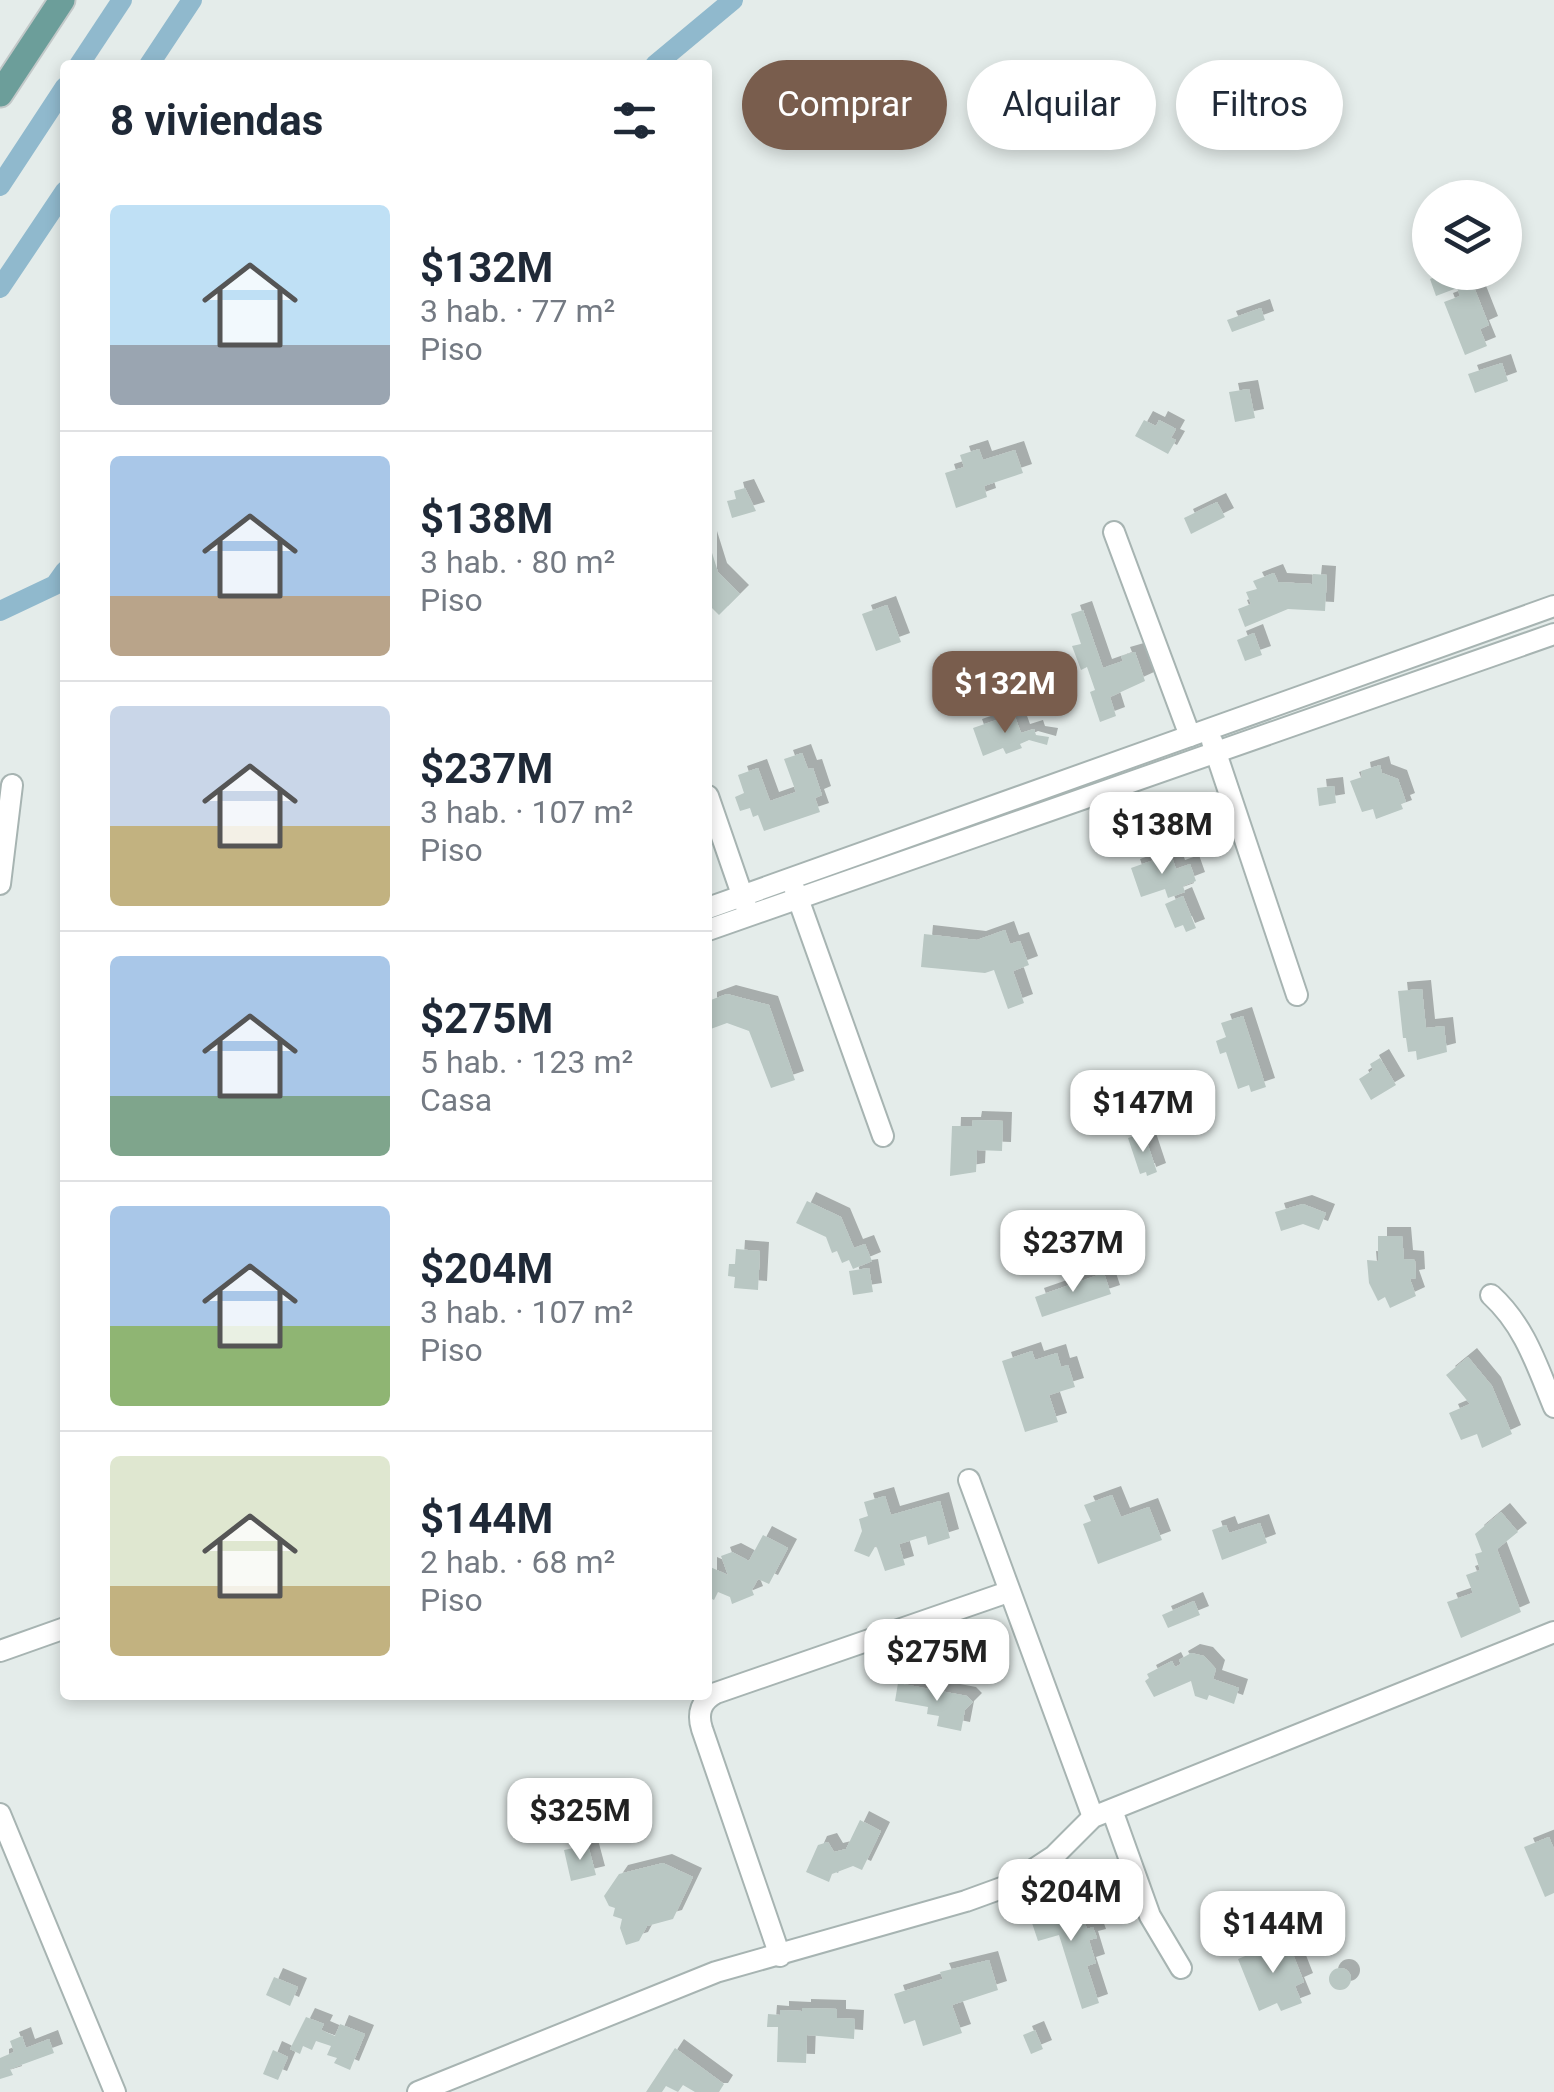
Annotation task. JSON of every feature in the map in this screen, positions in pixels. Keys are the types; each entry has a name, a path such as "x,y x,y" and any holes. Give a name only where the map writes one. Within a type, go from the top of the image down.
{"main road":[{"path":"0,94 62,0"}],"street":[{"path":"1114,532 1199,733 1216,752 1296,995"},
{"path":"712,927 746,906 1199,733 1554,606"},
{"path":"794,888 1216,752 1554,634"},
{"path":"0,884 12,785"},
{"path":"712,808 746,906"},
{"path":"794,888 883,1136"},
{"path":"712,908 746,906"},
{"path":"1491,1295 1523,1332 1554,1407"},
{"path":"969,1480 1008,1592 1103,1813 1150,1916 1181,1968"},
{"path":"712,1696 1008,1592"},
{"path":"0,1650 60,1630"},
{"path":"418,2092 716,1972 966,1901 1010,1884 1054,1856 1103,1813 1554,1632"},
{"path":"708,1700 699,1713 702,1729 780,1956"},
{"path":"0,1814 115,2092"}],"building":[{"path":"1458,290 1475,290 1489,325 1480,329 1487,346 1465,355 1444,302 1460,296"},
{"path":"1261,308 1265,320 1232,332 1227,320"},
{"path":"1502,363 1508,381 1475,393 1468,374"},
{"path":"1249,389 1255,418 1235,422 1229,392"},
{"path":"1144,420 1156,426 1159,420 1176,429 1171,438 1176,440 1168,454 1135,436"},
{"path":"979,449 983,460 1015,450 1023,473 984,486 987,497 956,508 945,473 964,467 960,455"},
{"path":"745,488 756,511 732,518 727,501 736,499 734,491"},
{"path":"1217,502 1225,517 1191,534 1184,518"},
{"path":"712,553 718,572 740,594 719,615 712,608"},
{"path":"1274,573 1278,582 1312,584 1313,574 1327,575 1325,611 1288,609 1245,627 1238,609 1251,604 1246,592 1257,589 1253,581"},
{"path":"887,605 901,642 876,651 862,614"},
{"path":"1083,610 1103,668 1135,652 1145,681 1110,697 1116,716 1100,722 1087,667 1081,670 1072,646 1081,644 1071,614"},
{"path":"1254,633 1262,655 1245,661 1237,640"},
{"path":"1014,714 1021,733 1034,729 1036,735 1049,737 1047,745 1029,740 1020,744 1022,748 1006,754 1003,748 983,756 973,728"},
{"path":"802,753 808,769 813,768 822,795 815,798 820,812 764,831 758,815 753,817 750,808 740,811 735,797 744,793 738,775 758,768 770,801 796,792 784,759"},
{"path":"1380,765 1382,773 1398,779 1406,802 1401,804 1403,809 1376,819 1373,809 1362,812 1350,781 1362,777 1361,771"},
{"path":"1334,786 1336,803 1319,806 1317,788"},
{"path":"1171,854 1176,869 1190,864 1196,881 1183,886 1185,892 1168,898 1165,889 1141,897 1131,868"},
{"path":"1183,896 1196,928 1186,932 1183,925 1175,928 1165,904"},
{"path":"1005,930 1010,944 1020,941 1029,965 1013,971 1024,1003 1008,1009 994,970 985,973 921,967 924,934 977,940"},
{"path":"1422,989 1426,1028 1444,1026 1447,1052 1417,1060 1416,1051 1408,1052 1403,1038 1398,991"},
{"path":"727,994 769,1005 795,1080 771,1088 749,1031 727,1023 712,1029 712,1000"},
{"path":"1243,1016 1266,1087 1251,1092 1249,1085 1238,1089 1226,1052 1220,1054 1216,1041 1226,1037 1221,1023"},
{"path":"1380,1058 1396,1085 1371,1100 1359,1079 1373,1070 1370,1064"},
{"path":"973,1120 1003,1121 1002,1151 977,1150 976,1172 950,1176 952,1126 972,1126"},
{"path":"1144,1133 1157,1172 1147,1176 1146,1172 1140,1174 1128,1138"},
{"path":"807,1201 841,1217 854,1248 865,1244 872,1261 853,1269 849,1260 842,1263 837,1251 832,1253 826,1237 796,1223"},
{"path":"1303,1204 1326,1213 1319,1230 1303,1224 1281,1231 1275,1212"},
{"path":"1378,1236 1402,1236 1404,1259 1415,1260 1416,1278 1410,1279 1416,1296 1390,1308 1385,1297 1378,1301 1369,1283 1367,1260 1378,1261"},
{"path":"736,1249 760,1251 758,1290 734,1288 735,1277 728,1276 729,1264 735,1264"},
{"path":"869,1268 873,1292 853,1295 849,1271"},
{"path":"1104,1273 1111,1294 1042,1317 1035,1297"},
{"path":"1032,1351 1035,1360 1057,1353 1061,1367 1068,1365 1075,1387 1049,1395 1058,1422 1025,1432 1002,1361"},
{"path":"1468,1357 1492,1386 1512,1434 1482,1448 1477,1434 1461,1440 1449,1413 1470,1404 1446,1375"},
{"path":"1112,1495 1121,1517 1149,1507 1162,1540 1098,1564 1083,1524 1091,1521 1084,1505"},
{"path":"885,1496 891,1515 940,1501 950,1538 928,1545 926,1536 899,1544 905,1565 885,1571 876,1545 869,1557 854,1551 862,1531 859,1519 868,1516 864,1502"},
{"path":"1501,1512 1518,1532 1497,1549 1521,1612 1461,1638 1447,1602 1473,1593 1466,1575 1480,1570 1475,1554 1482,1552 1475,1534"},
{"path":"1260,1523 1267,1543 1222,1560 1212,1530 1226,1525 1229,1533"},
{"path":"763,1535 788,1548 769,1584 758,1579 752,1590 754,1595 732,1604 730,1597 718,1592 712,1599 712,1568 728,1575 721,1556 732,1552 749,1561"},
{"path":"1194,1601 1200,1615 1168,1628 1162,1615"},
{"path":"1191,1653 1204,1656 1216,1669 1213,1679 1239,1688 1234,1704 1209,1695 1207,1700 1195,1696 1191,1681 1154,1697 1145,1681 1149,1678 1147,1674 1172,1661 1175,1667"},
{"path":"898,1683 967,1696 973,1702 965,1710 961,1731 937,1726 939,1716 927,1714 928,1707 895,1701"},
{"path":"860,1820 881,1831 862,1870 853,1866 832,1874 829,1882 806,1872 818,1845 828,1842 834,1852 846,1849"},
{"path":"1549,1837 1554,1849 1554,1893 1545,1897 1524,1847"},
{"path":"588,1845 596,1875 571,1881 564,1850"},
{"path":"663,1863 693,1877 673,1919 647,1926 639,1941 626,1945 620,1928 622,1919 613,1916 615,1908 609,1906 604,1896 619,1874"},
{"path":"1077,1899 1087,1929 1093,1927 1097,1938 1089,1940 1096,1963 1087,1966 1099,2003 1082,2009 1059,1935 1038,1941 1029,1914"},
{"path":"1287,1939 1304,1982 1295,1986 1302,2003 1281,2011 1277,2003 1259,2011 1238,1959"},
{"path":"989,1960 998,1990 952,2005 962,2033 923,2046 915,2020 904,2024 894,1994 943,1979 940,1972"},
{"path":"1340,1968 1348,1971 1348,1987 1340,1990 1332,1987 1329,1979 1332,1971"},
{"path":"274,1977 298,1987 290,2006 266,1995"},
{"path":"837,2009 837,2018 855,2019 854,2039 807,2035 806,2063 777,2062 778,2027 767,2027 768,2014 780,2015 780,2010"},
{"path":"306,2017 324,2024 321,2030 335,2036 340,2024 365,2034 350,2070 327,2055 331,2046 316,2041 312,2050 303,2046 300,2054 290,2049"},
{"path":"1035,2030 1043,2049 1031,2054 1023,2035"},
{"path":"22,2036 26,2048 49,2039 54,2053 10,2069 13,2075 0,2079 0,2058 14,2052 10,2041"},
{"path":"675,2048 724,2084 719,2092 695,2092 683,2085 678,2092 666,2086 662,2092 646,2092"},
{"path":"273,2050 288,2057 278,2080 263,2074"}],"waterway":[{"path":"82,60 122,0"},
{"path":"152,60 192,0"},
{"path":"661,60 733,0"},
{"path":"0,186 60,95"},
{"path":"0,288 60,198"},
{"path":"0,611 55,585 60,578"}]}
